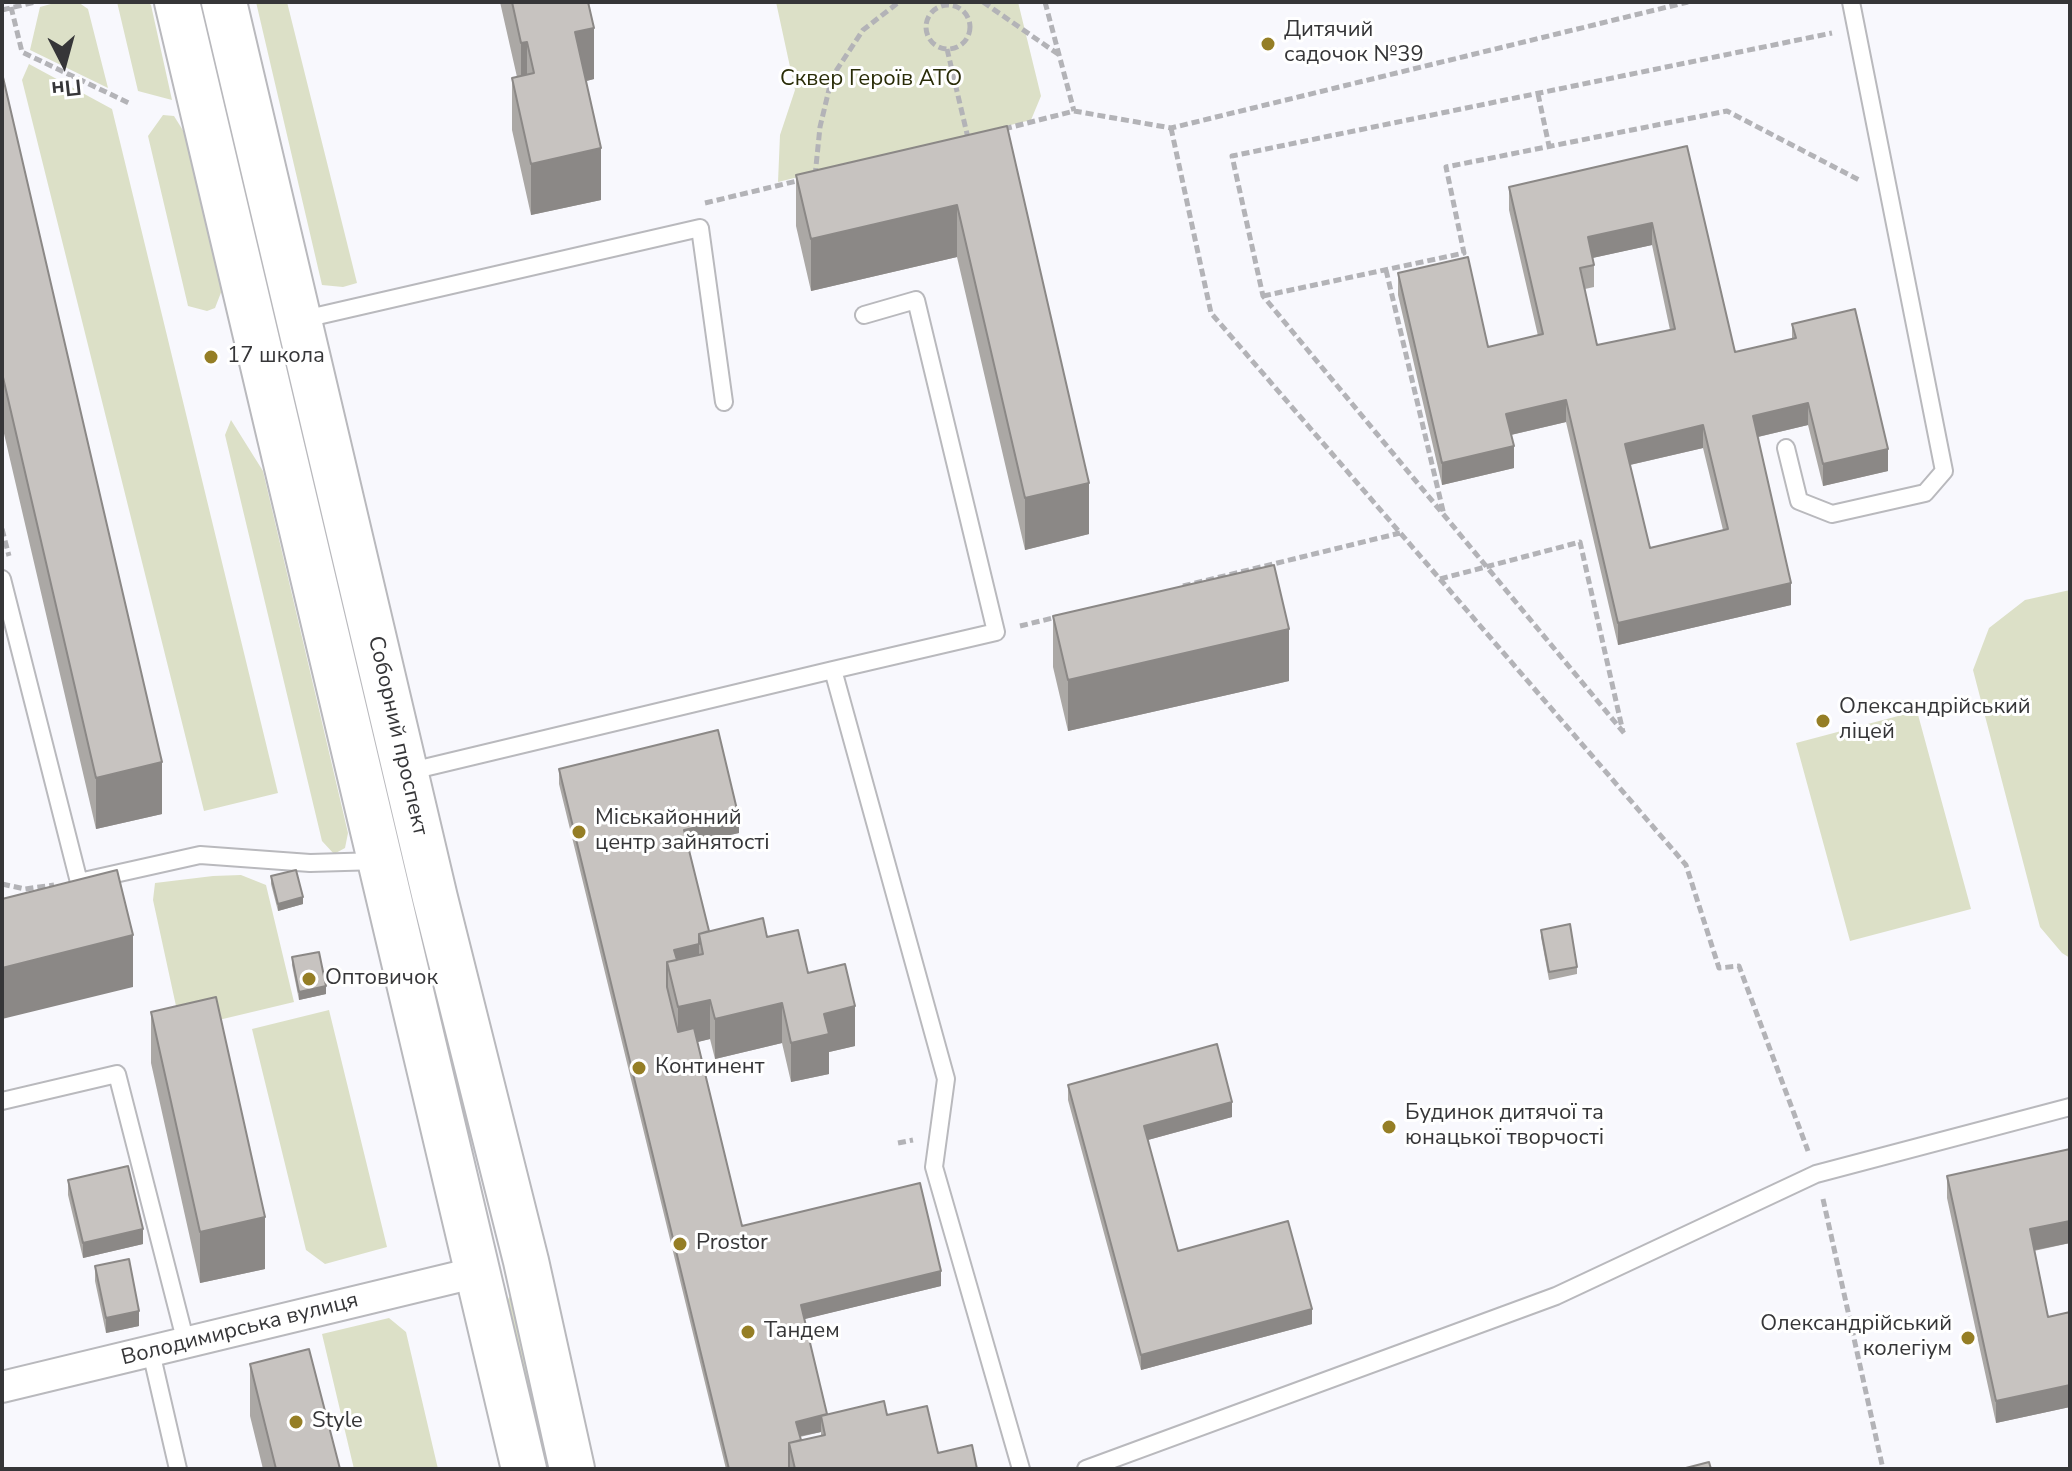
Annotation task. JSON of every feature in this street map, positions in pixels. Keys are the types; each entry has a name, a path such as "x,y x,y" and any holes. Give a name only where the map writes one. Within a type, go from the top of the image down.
{"main road":[{"name":"Соборний проспект","path":"177,2 524,1469"},
{"name":"Соборний проспект","path":"224,2 405,772 526,1261 572,1469"},
{"path":"224,199 268,191"},
{"path":"478,1272 526,1261"}],"street":[{"name":"Володимирська вулиця","path":"2,1387 478,1272"}],"lane":[{"path":"1786,448 1799,501 1832,514 1925,493 1944,471 1851,2"},
{"path":"299,320 700,228 724,402"},
{"path":"405,772 996,632 916,300 864,315"},
{"path":"2,579 79,882 200,855 310,863 381,861"},
{"path":"833,670 946,1079 934,1167 1021,1469"},
{"path":"2,1101 117,1074 186,1343"},
{"path":"1086,1469 1556,1296 1816,1174 2070,1107"},
{"path":"151,1352 178,1469"}],"path":[{"path":"2,10 32,2"},
{"path":"815,177 820,127 832,77 863,30 899,2"},
{"path":"983,2 1059,54"},
{"path":"1045,2 1074,111"},
{"path":"998,131 1074,111 1171,128 1688,2"},
{"path":"945,5 961,5 968,18 970,33 961,45 940,48 928,38 927,17 945,5"},
{"path":"11,7 22,52 131,104"},
{"path":"1440,579 1486,567 1580,542 1624,733 1574,674 1486,567 1263,296 1232,156 1856,28"},
{"path":"947,49 968,138 983,134"},
{"path":"1538,94 1549,146"},
{"path":"1263,296 1464,253 1446,167 1727,111 1890,197"},
{"path":"1171,128 1211,313 1686,865 1719,968 1739,966 1809,1155"},
{"path":"690,206 830,173"},
{"path":"1386,270 1444,516"},
{"path":"2,529 10,560"},
{"path":"1175,588 1400,533"},
{"path":"996,632 1071,614"},
{"path":"2,884 25,889 79,882"},
{"path":"898,1143 916,1140"},
{"path":"1823,1199 1883,1469"}],"green space":[{"path":"58,2 78,2 88,9 108,88 30,50 40,7"},
{"path":"117,2 148,2 151,5 172,100 138,91"},
{"path":"256,2 287,2 357,283 343,287 322,285"},
{"name":"Сквер Героїв АТО","path":"776,2 1018,2 1041,96 1031,120 778,182 780,135 795,90"},
{"path":"29,64 112,109 278,793 204,811 22,80"},
{"path":"163,115 174,116 184,132 222,290 215,308 207,311 188,306 148,136"},
{"path":"231,420 263,471 348,833 345,848 334,854 322,841 225,435"},
{"path":"2070,590 2070,958 2040,927 1973,670 1989,628 2025,600"},
{"path":"1917,711 1971,909 1850,941 1796,743"},
{"path":"241,875 266,885 294,1002 181,1029 153,900 155,883"},
{"path":"329,1010 387,1247 325,1264 306,1250 252,1029"},
{"path":"511,1294 519,1300 559,1469 545,1469 506,1303"},
{"path":"389,1318 406,1332 438,1469 354,1469 322,1334"}],"building":[{"path":"512,2 588,2 594,28 575,32 601,148 531,164 512,78 534,73 527,42 521,43"},
{"path":"2,73 162,762 96,778 2,373"},
{"path":"1007,126 1089,483 1025,498 957,205 811,239 796,175"},
{"path":"1687,146 1735,352 1796,338 1792,324 1855,309 1888,449 1823,464 1808,403 1753,416 1791,583 1618,623 1566,400 1506,414 1514,446 1442,463 1398,273 1468,257 1488,347 1543,334 1509,187","holes":["1652,223 1675,329 1597,345 1580,268 1594,265 1588,237","1703,425 1728,529 1650,548 1625,444"]},
{"path":"1274,565 1289,629 1068,680 1053,616"},
{"path":"718,730 739,818 684,830 709,931 699,934 699,944 674,950 677,960 667,962 667,987 678,1032 694,1028 742,1226 920,1183 941,1271 801,1305 827,1414 796,1422 801,1440 789,1443 789,1469 729,1469 559,769"},
{"path":"117,870 133,935 2,968 2,899"},
{"path":"296,870 303,897 278,904 271,876"},
{"path":"763,918 767,937 798,930 808,973 845,964 855,1006 824,1014 829,1034 791,1043 782,1003 715,1019 710,1000 678,1007 667,962 703,954 699,934"},
{"path":"1570,924 1577,967 1549,972 1541,930"},
{"name":"Оптовичок","path":"319,952 326,986 299,992 292,957"},
{"path":"216,997 265,1217 200,1232 151,1012"},
{"path":"1217,1044 1232,1102 1144,1126 1178,1251 1288,1221 1312,1309 1141,1355 1068,1085"},
{"path":"2070,1149 2070,1221 2030,1229 2048,1317 2070,1312 2070,1385 1996,1401 1947,1176"},
{"path":"128,1166 143,1229 83,1243 68,1180"},
{"path":"129,1259 139,1311 106,1318 95,1266"},
{"path":"309,1349 340,1469 276,1469 250,1364"},
{"path":"884,1401 887,1415 927,1406 938,1453 972,1445 977,1469 795,1469 789,1443 825,1435 821,1416"},
{"path":"1709,1462 1711,1469 1682,1469"}],"place":[{"name":"Дитячий садочок №39","path":"1268,44"},
{"name":"17 школа","path":"211,357"},
{"name":"Олександрійський ліцей","path":"1823,721"},
{"name":"Міськайонний центр зайнятості","path":"579,832"},
{"name":"Оптовичок","path":"309,979"},
{"name":"Континент","path":"639,1068"},
{"name":"Будинок дитячої та юнацької творчості","path":"1389,1127"},
{"name":"Prostor","path":"680,1244"},
{"name":"Тандем","path":"748,1332"},
{"name":"Олександрійський колегіум","path":"1968,1338"},
{"name":"Style","path":"296,1422"}]}
